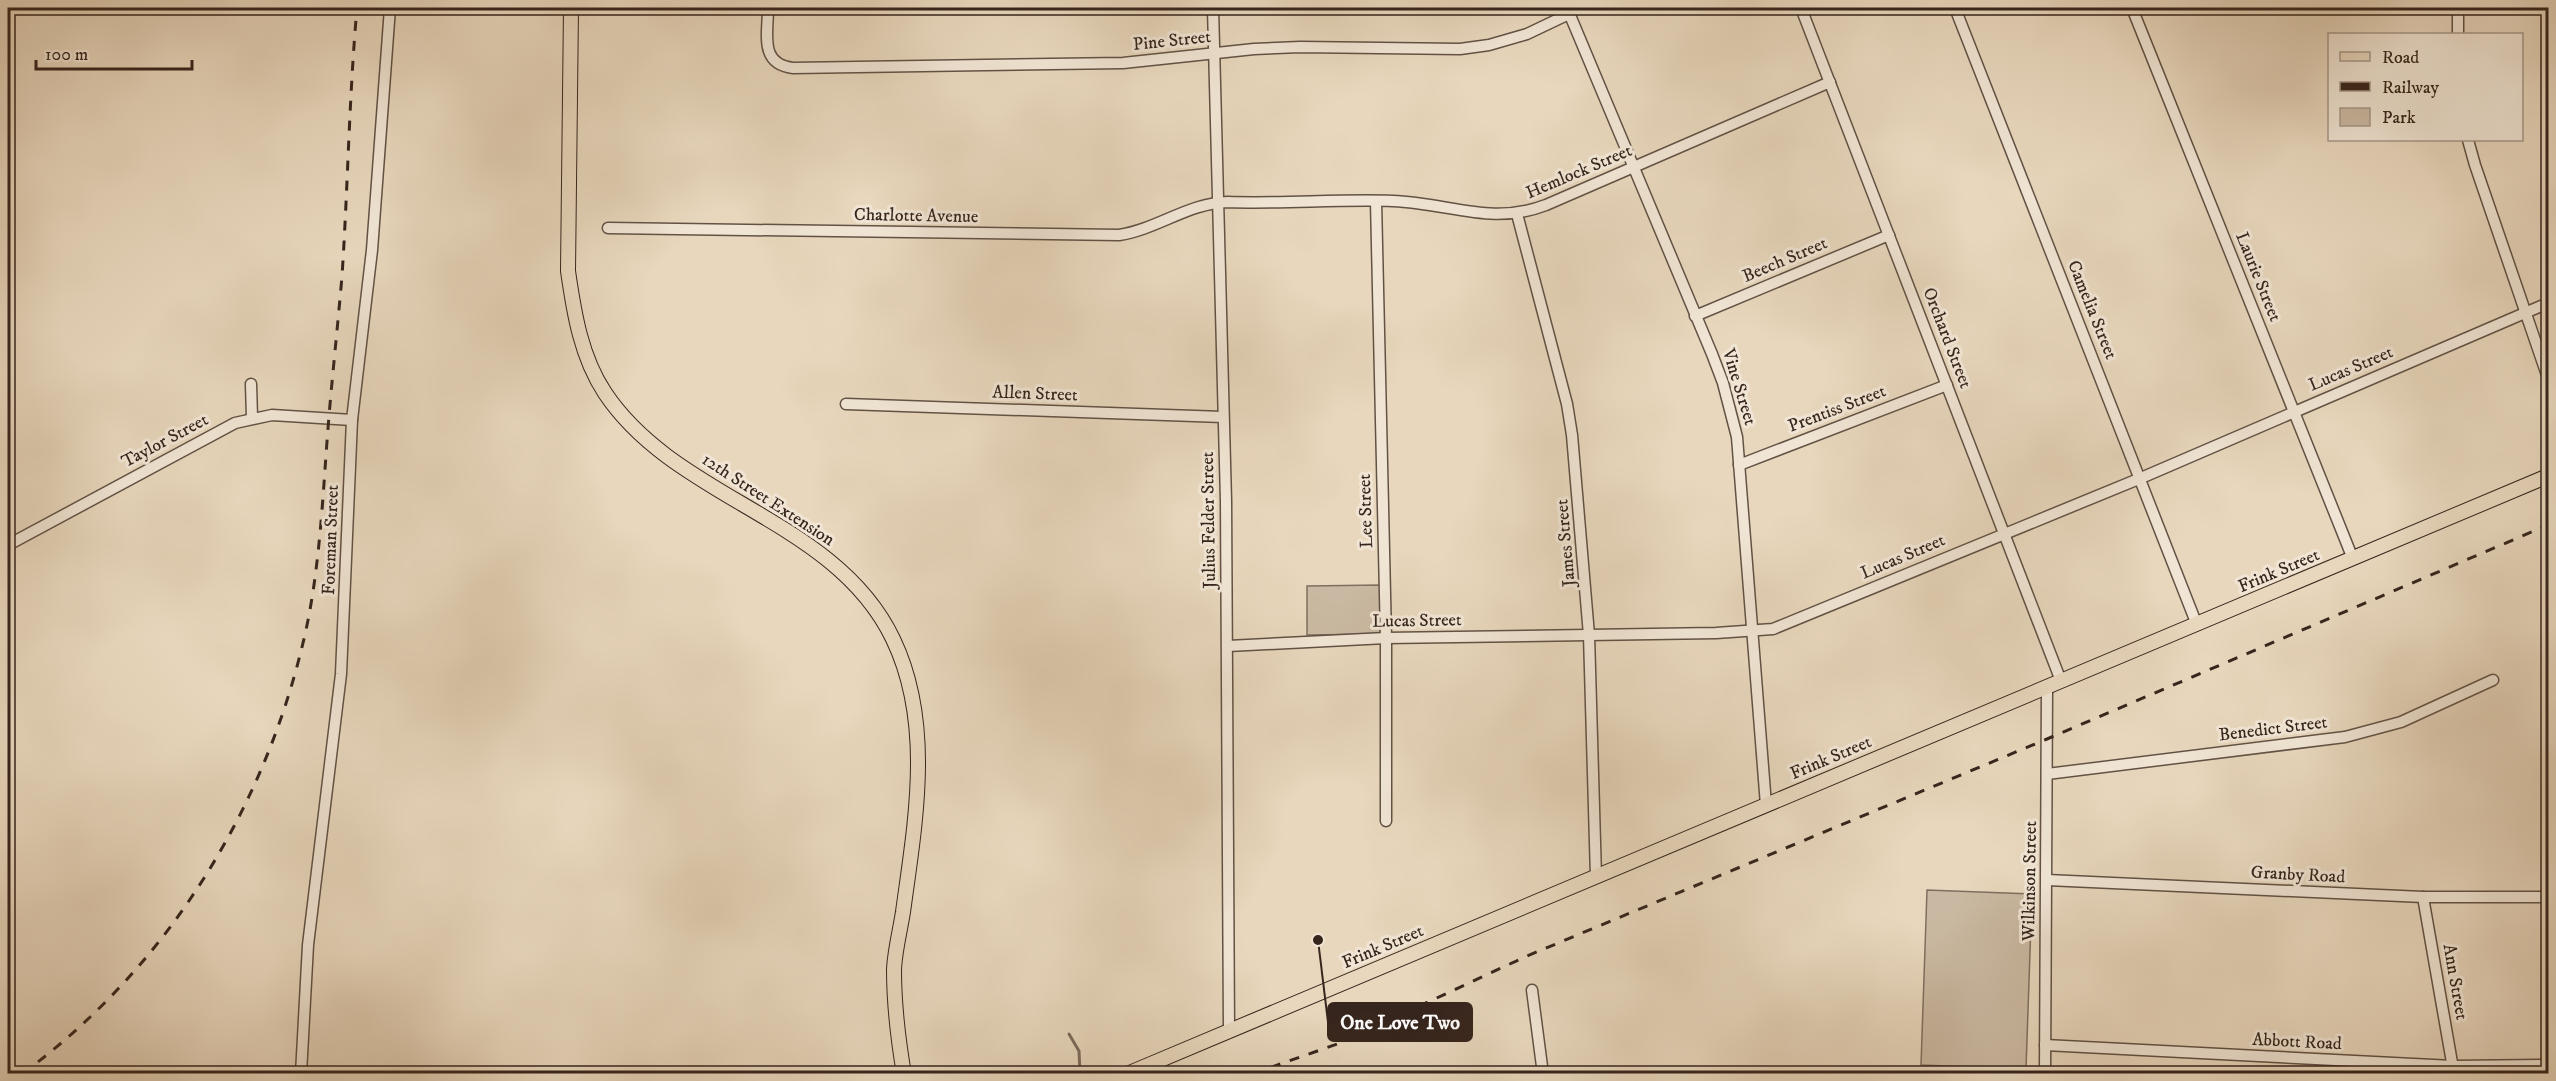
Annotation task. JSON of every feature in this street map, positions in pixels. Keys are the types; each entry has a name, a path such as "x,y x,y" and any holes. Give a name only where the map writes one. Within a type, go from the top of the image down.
{"main road":[{"name":"12th Street Extension","path":"571,8 568,271 585,353 605,394 628,421 667,455 825,557 856,586 878,613 897,646 911,693 920,757 916,804 894,967 896,1031 904,1074"},
{"name":"Frink Street","path":"1127,1074 2548,476"}],"street":[{"name":"Foreman Street","path":"301,1074 308,945 341,674 351,420 372,250 390,8"},
{"name":"Pine Street","path":"768,8 768,54 774,62 793,68 1123,63 1300,47 1460,49 1489,45 1527,34 1568,11"},
{"name":"Julius Felder Street","path":"1213,8 1228,646 1229,1032"},
{"name":"Orchard Street","path":"1801,8 2061,681"},
{"name":"Camelia Street","path":"1955,8 2197,625"},
{"name":"Laurie Street","path":"2132,8 2353,559"},
{"path":"2457,8 2458,33"},
{"name":"Vine Street","path":"1568,11 1724,383 1737,437 1766,805"},
{"name":"Hemlock Street","path":"1218,202 1376,201 1444,206 1492,216 1516,214 1546,205 1830,82"},
{"path":"2468,141 2548,378"},
{"name":"Lee Street","path":"1376,201 1386,638 1386,820"},
{"name":"Charlotte Avenue","path":"608,228 1108,235 1129,233 1174,214 1218,202"},
{"name":"James Street","path":"1516,214 1570,425 1589,636 1596,877"},
{"name":"Beech Street","path":"1695,316 1889,235"},
{"name":"Lucas Street","path":"1228,646 1386,638 1589,636 1752,631 1784,626 2141,478 2548,303"},
{"path":"251,384 252,418"},
{"name":"Prentiss Street","path":"1739,465 1947,385"},
{"name":"Allen Street","path":"846,404 1223,417"},
{"name":"Taylor Street","path":"8,545 226,427 252,418 291,415 351,420"},
{"name":"Benedict Street","path":"2047,774 2345,737 2401,722 2493,680"},
{"name":"Wilkinson Street","path":"2045,1074 2047,688"},
{"name":"Granby Road","path":"2047,880 2423,897 2548,897"},
{"name":"Ann Street","path":"2423,897 2454,1070"},
{"path":"1532,990 1543,1074"},
{"name":"Abbott Road","path":"2045,1046 2454,1070 2548,1065"}],"green space":[{"path":"1381,585 1381,634 1307,635 1307,586"},
{"path":"1927,890 2032,894 2026,1069 1921,1065"}],"waterway":[{"path":"1069,1034 1079,1051 1080,1074"}],"railway":[{"path":"22,1074 75,1031 122,984 166,933 204,878 237,820 266,759 289,695 306,630 318,550 342,276 357,8"},
{"path":"1252,1074 1340,1043 1527,956 2047,739 2548,525"}],"place":[{"name":"One Love Two","path":"1318,940"}]}
